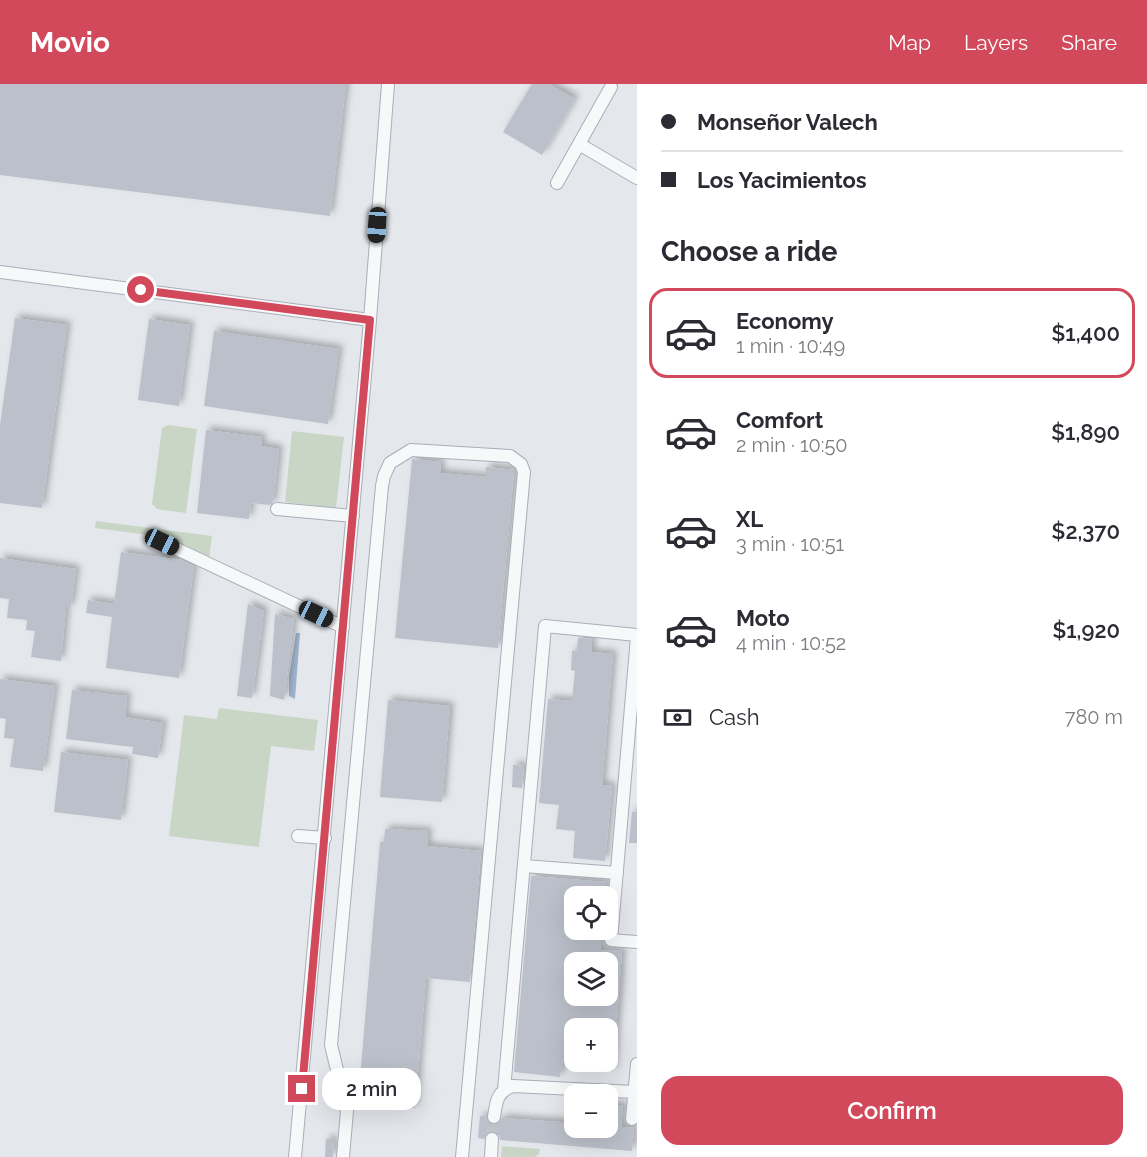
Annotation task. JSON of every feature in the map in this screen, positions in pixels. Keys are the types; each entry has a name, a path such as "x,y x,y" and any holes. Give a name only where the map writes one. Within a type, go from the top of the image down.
{"street":[{"path":"295,1157 370,320 388,84"},
{"path":"557,183 611,87"},
{"path":"579,144 637,178"},
{"path":"0,272 370,320"},
{"path":"343,1157 347,1111 331,1044 381,498 384,476 390,463 411,450 510,456 521,464 524,472 462,1157"},
{"path":"278,509 353,516"},
{"path":"162,542 343,627"},
{"path":"494,1117 496,1102 504,1090 545,626 637,636 611,940 637,942"},
{"path":"298,836 325,838"},
{"path":"524,866 617,873"},
{"path":"633,1119 637,1064"},
{"path":"504,1090 513,1086 635,1092"},
{"path":"491,1157 492,1140"}],"green space":[{"path":"168,425 197,429 186,513 157,509 152,504 162,428"},
{"path":"292,431 344,437 336,508 285,502"},
{"path":"96,521 212,536 209,559 165,537 95,528"},
{"path":"219,708 318,720 314,751 271,746 259,847 169,836 184,715 217,719"},
{"path":"502,1146 540,1149 539,1154 535,1157 501,1157"}],"water":[{"path":"296,633 300,633 295,699 289,696 289,677"}],"building":[{"path":"0,84 346,84 330,216 0,175"},
{"path":"532,84 549,84 575,99 542,155 503,132"},
{"path":"15,318 67,325 42,508 0,503 0,425"},
{"path":"149,319 190,325 179,406 138,400"},
{"path":"214,331 339,349 328,424 204,406"},
{"path":"206,430 262,437 261,446 279,449 273,502 270,505 251,503 249,519 197,513"},
{"path":"412,459 441,462 440,473 486,477 486,467 514,470 498,648 395,638"},
{"path":"121,552 182,560 194,566 179,678 106,668 112,617 86,613 88,600 114,604"},
{"path":"0,558 76,569 71,607 66,607 61,661 31,657 35,631 26,630 27,620 7,618 9,599 0,598"},
{"path":"248,604 264,611 252,698 237,696"},
{"path":"275,614 294,619 284,700 270,696"},
{"path":"578,638 592,639 591,652 613,654 602,785 612,786 605,861 573,858 575,831 556,829 559,805 539,803 548,699 572,701 575,671 571,670 572,651 577,651"},
{"path":"0,679 55,686 43,771 10,767 14,739 4,738 6,719 0,718"},
{"path":"72,690 127,696 125,717 163,723 158,758 132,754 133,747 66,739"},
{"path":"388,700 450,706 442,802 380,797"},
{"path":"61,752 128,760 121,820 54,812"},
{"path":"513,765 524,766 522,788 512,787"},
{"path":"632,812 637,812 637,843 629,843"},
{"path":"385,829 428,831 427,846 481,851 470,982 426,978 415,1108 358,1103 380,842 384,842"},
{"path":"531,876 606,882 606,886 564,886 564,940 601,940 600,950 622,951 618,1004 618,952 564,952 564,1006 618,1006 617,1018 564,1018 564,1057 560,1077 514,1072"},
{"path":"618,1105 623,1106 621,1127 634,1128 632,1151 500,1140 499,1135 493,1131 488,1132 484,1139 478,1138 480,1116 486,1116 489,1123 493,1125 500,1122 502,1118 564,1122 564,1138 618,1138"},
{"path":"326,1139 334,1139 333,1157 325,1157"}],"tunnel":[{"path":"492,1139 494,1117"}],"route":[{"path":"141,290 370,320 302,1089"}]}
